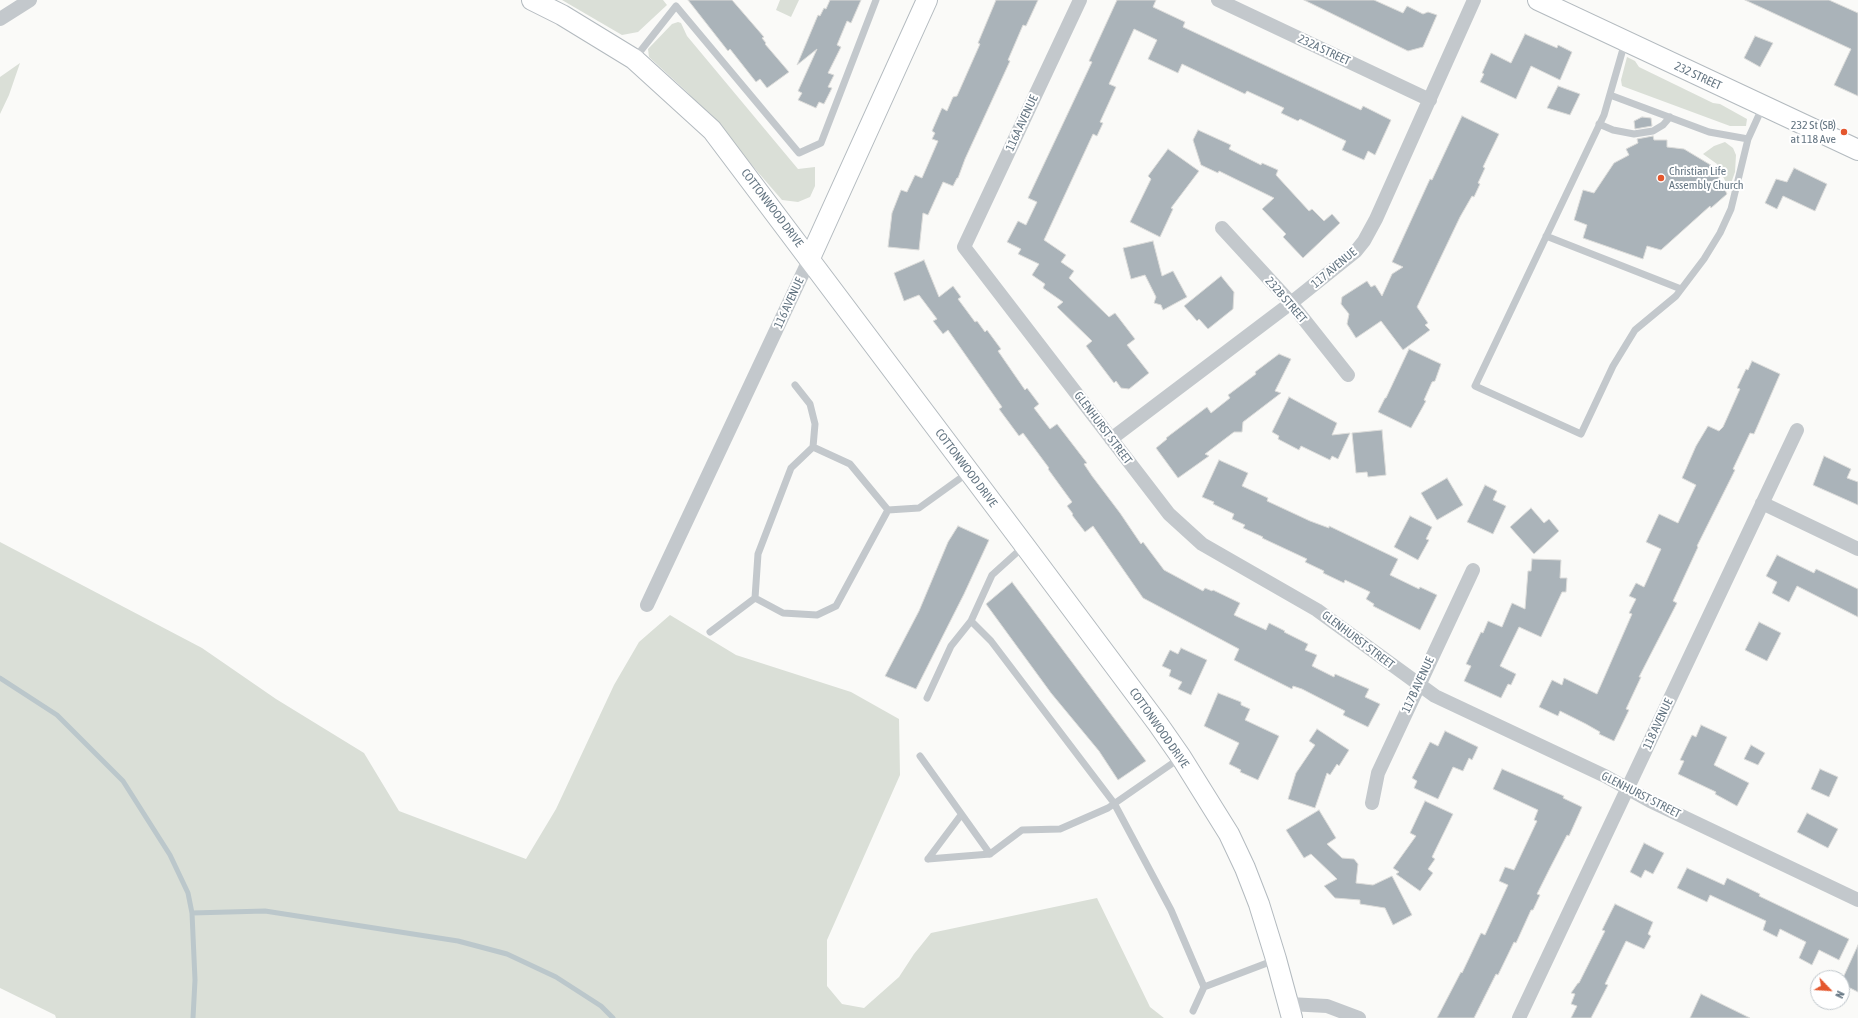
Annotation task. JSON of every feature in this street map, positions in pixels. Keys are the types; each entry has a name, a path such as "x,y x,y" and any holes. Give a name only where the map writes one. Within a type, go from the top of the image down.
{"street":[{"path":"0,20 30,0"},
{"name":"COTTONWOOD DRIVE","path":"532,0 562,15 634,59 712,130 810,258 1181,757 1229,834 1237,850 1259,904 1290,1011"},
{"name":"116 AVENUE","path":"647,605 810,258 927,0"},
{"name":"116A AVENUE","path":"964,247 1080,0"},
{"name":"232A STREET","path":"1218,0 1430,100"},
{"name":"117 AVENUE","path":"1111,438 1290,303 1348,257 1364,241 1376,219 1474,0"},
{"name":"232 STREET","path":"1538,0 1858,150"},
{"name":"232B STREET","path":"1222,228 1290,303 1348,375"},
{"name":"GLENHURST STREET","path":"964,247 1169,514 1202,544 1317,610 1435,696 1605,776 1628,789 1858,900"},
{"name":"118 AVENUE","path":"1519,1018 1796,430"},
{"path":"1762,503 1858,549"},
{"name":"117B AVENUE","path":"1372,803 1378,773 1473,570"},
{"path":"1290,1011 1327,1006 1358,1018"}],"lane":[{"path":"634,59 676,6 799,153 821,143 876,0"},
{"path":"1626,42 1610,95 1599,124 1475,386 1581,434 1613,366 1635,330 1676,296 1720,233 1731,209 1748,139 1763,106"},
{"path":"1610,95 1710,132 1748,139"},
{"path":"1599,124 1613,130 1634,134 1653,131 1663,125 1670,117"},
{"path":"1546,236 1681,289"},
{"path":"710,632 755,598 758,554 791,468 813,447 815,424 810,404 795,385"},
{"path":"813,447 850,464 888,510"},
{"path":"888,510 918,508 969,472"},
{"path":"755,598 783,613 817,615 836,606 888,510"},
{"path":"927,698 951,646 971,620 992,575 1025,546"},
{"path":"971,620 991,640 1114,803 1171,910 1204,988"},
{"path":"920,756 990,854"},
{"path":"961,815 928,859 990,854 1022,830 1060,829 1108,808 1181,757"},
{"path":"1193,1011 1204,988 1276,959"}],"shaded area":[{"path":"562,0 663,0 667,5 638,32 622,35"},
{"path":"780,0 799,0 791,17 776,10"},
{"path":"678,22 681,23 687,36 798,169 815,167 815,186 810,197 798,202 782,200 687,92 649,57 648,49 672,24"},
{"path":"1627,57 1635,61 1639,67 1713,103 1720,104 1747,119 1746,126 1730,126 1622,86 1621,80"},
{"path":"20,63 9,95 0,114 0,77"},
{"path":"1725,142 1733,148 1736,155 1735,172 1729,189 1717,164 1703,154 1714,146"},
{"path":"0,542 202,648 276,699 364,753 399,811 526,859 556,809 614,685 639,642 670,615 736,655 851,692 899,719 900,775 827,940 827,986 842,1004 864,1008 899,977 914,954 931,933 1097,898 1150,1007 1164,1018 56,1018 55,1015 0,988"}],"building":[{"path":"688,0 732,0 764,37 762,38 766,43 765,44 789,72 767,88 760,79 756,82 730,49 728,51"},
{"path":"830,0 861,0 851,23 847,21 837,45 841,47 828,73 834,75 828,87 832,88 824,104 819,102 816,108 798,100 802,93 798,91 817,49 797,65 818,15 820,16 824,8 826,9"},
{"path":"996,0 1038,0 1026,26 1023,25 1008,60 1010,61 965,159 958,178 953,186 943,182 928,215 923,213 919,250 888,247 892,213 901,190 907,192 915,175 922,178 938,141 932,139 935,133 932,131 942,108 947,111 953,97 957,96 980,44 978,43"},
{"path":"1117,0 1156,0 1153,7 1185,22 1183,27 1361,110 1363,106 1391,120 1375,155 1368,151 1364,160 1342,150 1346,141 1300,119 1298,121 1281,113 1284,108 1247,91 1245,94 1182,64 1178,73 1148,59 1157,40 1134,29 1109,84 1116,87 1100,122 1103,123 1097,136 1093,134 1044,240 1066,255 1061,262 1074,271 1069,278 1109,317 1115,313 1135,339 1127,345 1149,373 1129,389 1121,388 1116,381 1114,383 1086,346 1092,341 1057,307 1063,302 1043,288 1045,284 1032,275 1039,264 1018,254 1021,249 1007,242 1018,221 1026,225 1037,202 1028,198 1092,62 1089,61"},
{"path":"1304,0 1374,0 1403,13 1407,6 1423,14 1428,12 1437,15 1423,47 1408,51"},
{"path":"1745,0 1829,0 1858,13 1858,96 1834,85 1851,49"},
{"path":"1525,34 1557,48 1558,45 1572,52 1560,80 1531,66 1516,99 1480,82 1484,74 1482,73 1491,53 1511,63"},
{"path":"1755,36 1773,43 1760,67 1744,58"},
{"path":"1558,86 1580,94 1570,115 1547,108"},
{"path":"1462,116 1499,134 1483,167 1485,168 1478,183 1480,184 1474,197 1472,196 1460,217 1417,307 1428,323 1425,325 1430,330 1403,350 1381,321 1356,338 1347,324 1349,314 1341,304 1342,297 1367,281 1371,287 1375,285 1382,296 1392,274 1403,267 1392,262 1430,179 1432,180"},
{"path":"1642,117 1651,118 1652,126 1635,129 1634,121"},
{"path":"1198,130 1231,145 1229,149 1261,165 1262,163 1278,170 1276,175 1309,211 1312,209 1324,221 1332,214 1340,223 1303,258 1283,237 1286,234 1262,209 1274,198 1219,171 1218,173 1201,165 1193,140"},
{"name":"Christian Life Assembly Church","path":"1653,136 1654,140 1667,140 1667,147 1684,149 1714,167 1727,194 1711,208 1710,206 1661,250 1647,246 1643,259 1583,238 1587,225 1574,220 1583,190 1594,193 1614,163 1629,155 1626,149 1638,143 1637,139"},
{"path":"1168,149 1199,171 1171,208 1173,209 1160,237 1130,222 1151,179 1148,176"},
{"path":"1794,168 1827,184 1815,211 1783,196 1777,209 1765,203 1776,179 1787,182"},
{"path":"1153,241 1162,276 1173,271 1187,297 1163,310 1161,305 1154,303 1156,297 1145,275 1131,279 1123,248"},
{"path":"924,260 939,297 953,286 961,297 958,299 975,322 977,321 985,332 987,330 1001,349 998,351 1025,390 1027,388 1039,404 1034,408 1050,429 1057,424 1087,463 1084,464 1141,544 1143,542 1164,570 1203,591 1205,588 1212,591 1213,590 1240,603 1234,615 1266,630 1269,623 1285,631 1284,632 1308,644 1305,650 1317,655 1312,666 1334,677 1335,674 1369,689 1365,697 1380,704 1368,727 1343,715 1345,711 1302,689 1293,686 1292,689 1234,660 1239,649 1143,598 1093,526 1085,532 1072,515 1073,514 1067,506 1072,502 1023,433 1019,436 999,409 1002,407 948,330 943,334 933,321 937,319 919,295 904,301 894,273"},
{"path":"1221,276 1234,292 1233,309 1208,329 1199,319 1197,321 1184,306"},
{"path":"1409,349 1441,364 1435,381 1432,382 1424,400 1426,401 1411,428 1378,412"},
{"path":"1279,354 1291,359 1275,391 1281,393 1243,422 1242,432 1234,432 1205,454 1209,456 1178,478 1156,448 1167,439 1166,438 1207,407 1211,413 1230,398 1228,395"},
{"path":"1752,361 1780,374 1754,434 1750,433 1733,469 1735,470 1697,546 1698,547 1673,601 1677,603 1639,677 1641,677 1626,709 1629,710 1614,741 1599,734 1600,732 1586,724 1560,711 1558,716 1539,707 1552,680 1562,685 1564,678 1597,694 1632,614 1629,613 1636,599 1629,596 1636,583 1644,587 1661,549 1646,542 1659,514 1678,523 1696,485 1682,478 1696,446 1708,426 1719,431 1723,427 1740,389 1737,388 1746,369 1748,370"},
{"path":"1289,397 1337,423 1332,435 1350,433 1338,459 1332,456 1330,460 1301,446 1299,450 1278,439 1279,436 1272,432"},
{"path":"1382,430 1386,475 1368,477 1367,472 1356,473 1352,433"},
{"path":"1824,456 1851,469 1847,478 1858,482 1858,505 1813,485"},
{"path":"1219,460 1248,473 1242,486 1268,498 1267,501 1310,521 1329,528 1329,526 1398,559 1390,575 1419,589 1420,587 1437,595 1420,630 1373,606 1374,604 1366,599 1370,592 1345,580 1344,583 1323,573 1324,571 1305,562 1307,559 1243,528 1245,525 1232,519 1234,514 1213,504 1214,502 1202,497"},
{"path":"1447,478 1463,505 1437,520 1421,493"},
{"path":"1485,485 1497,491 1493,500 1506,506 1493,534 1467,522"},
{"path":"1531,508 1544,523 1549,519 1559,531 1534,554 1510,527"},
{"path":"1410,516 1432,527 1426,539 1429,540 1418,560 1394,547"},
{"path":"958,526 989,540 964,594 916,689 885,676 919,611 948,542"},
{"path":"1777,555 1814,573 1816,569 1858,589 1858,617 1797,586 1789,602 1772,593 1777,582 1766,576"},
{"path":"1532,559 1561,560 1560,578 1567,578 1566,592 1562,592 1541,637 1519,627 1500,666 1516,674 1511,685 1508,684 1501,698 1464,681 1471,666 1466,664 1481,632 1483,633 1488,621 1502,627 1512,603 1525,609 1528,571 1531,571"},
{"path":"1012,582 1146,761 1118,780 1099,751 1051,693 986,604"},
{"path":"1759,622 1781,633 1767,661 1745,650"},
{"path":"1181,648 1207,660 1191,695 1178,689 1182,682 1169,676 1171,670 1162,666 1170,650 1178,654"},
{"path":"1218,693 1241,702 1241,705 1250,709 1245,720 1279,736 1258,780 1240,772 1241,770 1229,764 1239,743 1204,726"},
{"path":"1701,725 1727,737 1714,765 1749,783 1737,806 1715,794 1716,792 1678,774 1684,761 1680,760 1692,735 1696,737"},
{"path":"1317,729 1349,750 1339,766 1337,764 1330,775 1327,773 1315,808 1288,799 1296,773 1315,745 1309,741"},
{"path":"1445,731 1478,747 1472,760 1469,758 1463,771 1453,767 1438,799 1414,788 1417,781 1412,778 1430,742 1438,746"},
{"path":"1751,745 1765,753 1758,765 1744,759"},
{"path":"1502,769 1564,796 1563,798 1582,807 1569,836 1567,835 1537,894 1540,895 1533,910 1531,910 1516,943 1514,942 1498,975 1496,974 1474,1018 1437,1018 1461,972 1462,973 1481,933 1485,935 1508,885 1499,881 1505,867 1514,870 1537,821 1534,820 1538,810 1493,789"},
{"path":"1820,769 1838,777 1829,797 1811,789"},
{"path":"1425,801 1453,814 1432,857 1435,859 1428,869 1433,873 1420,891 1396,874 1399,872 1393,868 1416,836 1410,833"},
{"path":"1319,810 1336,838 1327,844 1342,858 1354,859 1358,864 1356,883 1373,885 1392,876 1412,915 1393,925 1385,908 1360,904 1360,900 1335,898 1324,886 1337,879 1311,854 1304,858 1286,830"},
{"path":"1807,813 1838,829 1828,848 1797,832"},
{"path":"1644,843 1664,853 1653,874 1645,870 1641,878 1630,872"},
{"path":"1687,868 1724,885 1727,878 1760,894 1759,896 1849,939 1839,960 1819,950 1812,965 1799,958 1806,942 1780,929 1777,937 1763,930 1766,921 1710,895 1707,902 1677,888"},
{"path":"1615,904 1653,922 1648,934 1651,936 1644,949 1626,941 1605,984 1608,985 1591,1018 1571,1018 1577,1006 1571,1004 1575,994 1571,993 1579,983 1605,931 1602,930"},
{"path":"1858,945 1858,992 1850,988 1850,970 1847,970"},
{"path":"1701,994 1750,1018 1690,1018"}],"waterway":[{"path":"0,678 57,715 123,781 170,855 188,893 192,913 195,980 193,1018"},
{"path":"192,913 265,911 458,941 507,954 556,977 601,1006 613,1018"}],"place":[{"name":"232 St (SB) at 118 Ave","path":"1844,132"},
{"name":"Christian Life Assembly Church","path":"1661,178"}]}
